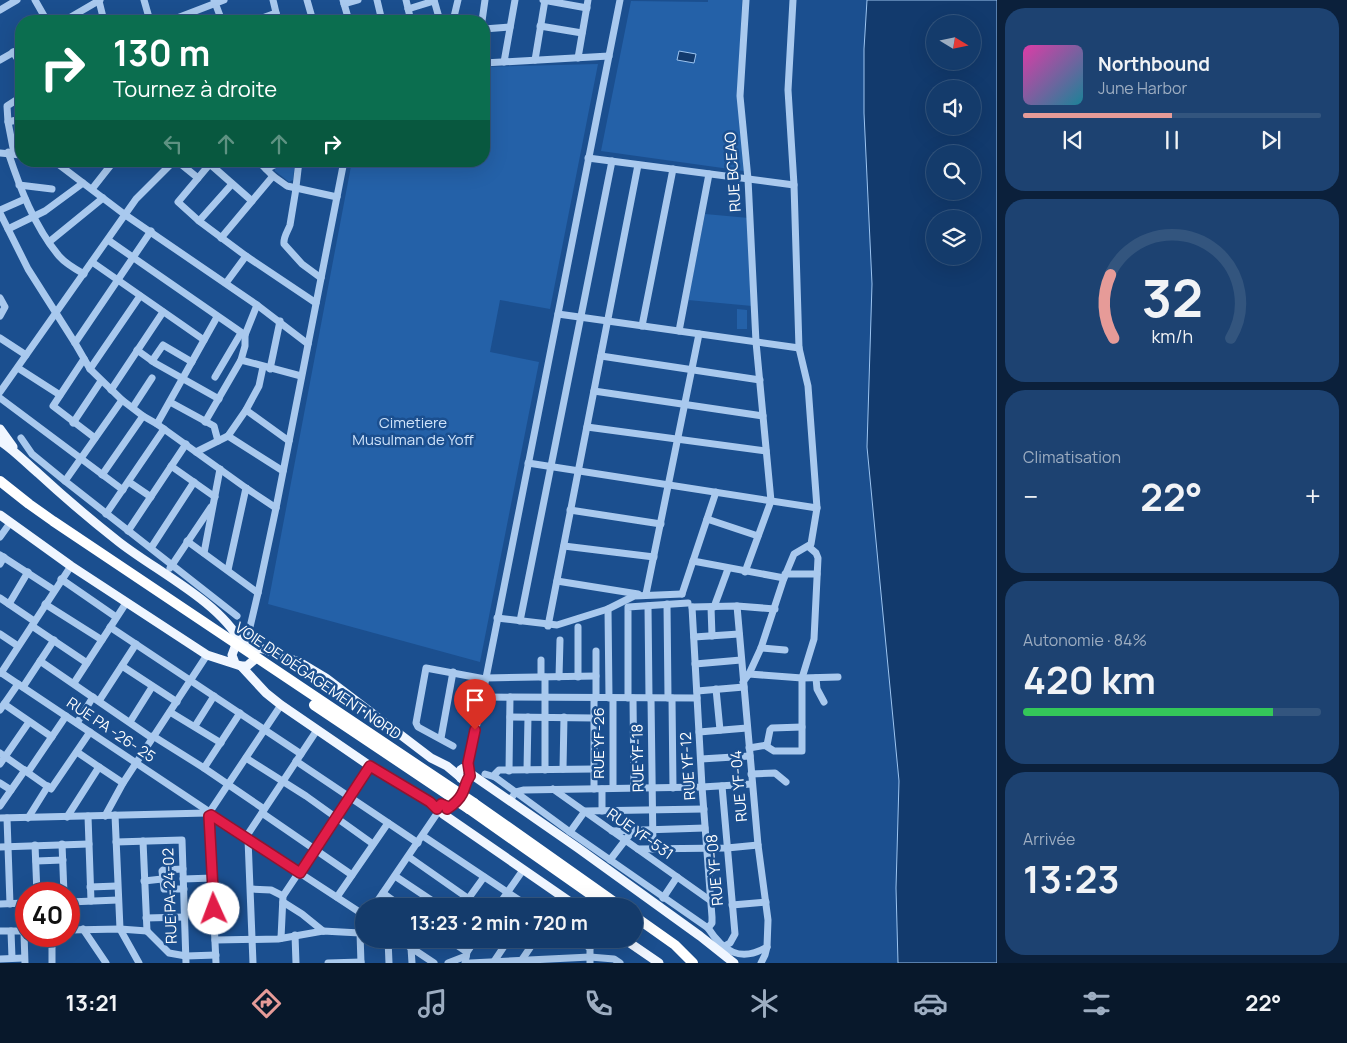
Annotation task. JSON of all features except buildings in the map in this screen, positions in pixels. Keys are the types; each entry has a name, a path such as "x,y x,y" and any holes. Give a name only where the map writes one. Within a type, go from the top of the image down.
{"highway":[{"name":"VOIE DE DÉGAGEMENT NORD","path":"0,481 53,521 471,806 596,898"},
{"name":"VOIE DE DÉGAGEMENT NORD","path":"0,489 50,527 608,898"},
{"path":"643,922 675,945 693,963"},
{"path":"643,930 672,950 685,963"}],"main road":[{"path":"0,429 19,454 37,472 120,543 210,607 234,630 244,648 254,660 242,665 210,656 126,603 0,515"},
{"path":"2,443 19,454"},
{"path":"234,630 248,630"},
{"path":"210,656 244,648 258,648 301,663 326,678 431,758 468,774 510,800 700,936 732,962"},
{"path":"244,648 232,658 242,665 255,682 281,705 370,766 441,808 452,820 564,898"},
{"path":"441,808 454,800 458,795 468,774"},
{"path":"637,948 659,963"}],"street":[{"path":"0,10 17,0"},
{"path":"35,0 44,15"},
{"path":"144,0 148,15"},
{"path":"184,15 224,0"},
{"path":"270,15 276,13 272,0"},
{"path":"307,0 311,15"},
{"path":"347,15 344,2 358,0"},
{"path":"377,0 381,15"},
{"path":"406,0 410,15"},
{"path":"408,9 434,0 438,15"},
{"path":"454,15 458,0"},
{"path":"483,15 485,0"},
{"path":"504,62 515,0"},
{"path":"534,60 544,0 588,4 578,58"},
{"path":"620,0 485,678 468,774 495,777 663,898 710,925 716,940 736,958 747,958 767,947"},
{"name":"RUE BCEAO","path":"746,0 740,96 748,179 756,342 771,501"},
{"path":"482,697 670,698 743,684 761,648 784,576 794,554 811,544 817,508 808,386 799,348 794,185 788,90 793,0"},
{"path":"75,15 96,1 102,15"},
{"path":"215,2 220,15"},
{"path":"540,26 582,34"},
{"path":"490,29 510,27"},
{"path":"0,60 13,52 15,55"},
{"path":"490,63 609,56"},
{"path":"0,152 15,153 8,122 7,106 15,100"},
{"path":"8,122 15,120"},
{"path":"588,158 794,185"},
{"path":"520,621 612,161"},
{"path":"548,626 638,165"},
{"path":"17,167 19,184 25,198 33,216 49,242 62,259 84,274"},
{"path":"62,167 124,214 280,321 308,344"},
{"path":"92,190 106,167"},
{"path":"0,392 108,240 124,214 136,199 169,167"},
{"path":"183,167 198,178"},
{"path":"207,167 178,202 198,221 221,238 316,303"},
{"path":"213,167 252,201"},
{"path":"270,167 266,169 287,186 337,197"},
{"path":"298,167 289,227 284,244 302,264 321,278"},
{"path":"244,648 276,508 343,167"},
{"path":"642,326 673,169"},
{"path":"679,331 709,174"},
{"path":"221,238 273,176"},
{"path":"19,184 52,189"},
{"path":"8,229 54,205 83,184"},
{"path":"198,221 232,184"},
{"path":"25,198 0,211 28,269 76,343 90,369 122,400 143,416 276,508"},
{"path":"49,242 103,198"},
{"path":"76,343 151,231"},
{"path":"108,240 243,334 245,346 241,360 205,422"},
{"path":"226,283 246,256"},
{"path":"92,262 204,340"},
{"path":"90,369 140,296"},
{"path":"0,298 5,308 0,316"},
{"path":"215,377 243,334 257,305"},
{"path":"111,390 163,312"},
{"path":"558,314 799,348"},
{"path":"157,424 217,317"},
{"path":"196,452 228,436 246,410 266,368 280,321"},
{"path":"645,595 699,334"},
{"path":"0,338 26,355"},
{"path":"152,361 162,346 165,345 192,362"},
{"path":"137,350 152,361 219,399"},
{"path":"601,356 760,380"},
{"path":"84,359 53,406 95,438"},
{"path":"241,360 301,376"},
{"path":"18,368 60,395"},
{"path":"133,407 152,378"},
{"path":"74,423 101,381"},
{"path":"594,391 763,416"},
{"path":"0,398 123,490"},
{"path":"64,481 122,400"},
{"path":"170,402 214,426 218,441"},
{"path":"246,410 289,441"},
{"path":"102,475 143,416"},
{"path":"587,427 766,451"},
{"path":"106,514 164,429"},
{"path":"228,436 283,471"},
{"path":"21,438 32,454 64,481 237,616"},
{"path":"128,531 186,444"},
{"path":"528,463 817,508"},
{"path":"171,466 194,482 214,501"},
{"path":"204,553 220,469"},
{"path":"129,482 151,497"},
{"path":"151,548 194,482"},
{"path":"228,570 246,488"},
{"path":"682,594 716,492"},
{"path":"166,574 214,501"},
{"path":"745,572 771,501"},
{"path":"570,510 661,524"},
{"path":"707,518 758,536"},
{"path":"0,537 10,523"},
{"path":"187,541 258,593"},
{"path":"564,546 654,557"},
{"path":"749,748 766,746 774,751 802,751 802,678 814,639 817,574 817,555 809,546"},
{"path":"1,559 28,572 54,590"},
{"path":"693,561 745,572 784,576 817,574"},
{"path":"0,672 71,566"},
{"path":"712,636 712,607 728,569"},
{"path":"9,604 28,572"},
{"path":"61,579 116,617"},
{"path":"557,581 645,595"},
{"path":"497,618 548,626 557,625 608,609 634,596 682,594"},
{"path":"682,594 690,605"},
{"path":"0,598 87,663"},
{"path":"74,683 126,603"},
{"path":"45,604 102,640"},
{"path":"634,788 628,607 668,604 775,609"},
{"path":"668,604 674,788"},
{"name":"RUE YF-12","path":"690,605 694,637 702,787 711,901 710,925"},
{"name":"RUE YF-18","path":"648,606 652,849"},
{"name":"RUE YF-04","path":"736,606 758,845 768,920 766,955 762,963"},
{"name":"RUE YF-26","path":"608,609 613,788"},
{"path":"110,626 301,754"},
{"path":"578,627 578,676"},
{"path":"0,634 18,646"},
{"path":"694,637 739,634"},
{"path":"52,737 2,707 40,661 54,640"},
{"path":"559,677 560,640"},
{"path":"77,723 122,666 136,644"},
{"path":"761,648 785,650"},
{"path":"594,789 596,651"},
{"path":"105,816 123,783 153,737 210,656"},
{"path":"541,660 545,698 545,770"},
{"path":"695,664 741,660"},
{"path":"40,661 130,722 204,768 352,875"},
{"path":"122,666 177,702"},
{"path":"453,746 418,727 416,723 426,668 485,678 596,676"},
{"name":"RUE PA -26- 25","path":"0,672 355,909"},
{"path":"441,738 453,672"},
{"path":"749,674 802,678 838,677"},
{"path":"816,678 817,690 824,702"},
{"path":"130,722 152,687"},
{"path":"716,689 720,730"},
{"path":"195,726 214,696"},
{"path":"509,771 510,698"},
{"path":"80,929 146,931 169,953 186,960 216,959 209,813 281,705"},
{"path":"170,712 221,743"},
{"path":"204,768 240,713"},
{"path":"0,806 66,716"},
{"path":"510,717 594,718"},
{"path":"527,770 528,717"},
{"path":"564,717 564,770"},
{"path":"0,764 3,754 29,722"},
{"path":"766,746 771,728 802,727"},
{"path":"699,732 747,728"},
{"path":"254,963 247,838 282,781 317,730"},
{"path":"3,754 51,789 90,732"},
{"path":"76,752 123,783"},
{"path":"701,760 750,756"},
{"path":"246,758 336,817 373,844"},
{"path":"296,761 418,844"},
{"path":"282,938 283,899 370,766"},
{"path":"67,817 99,767"},
{"path":"495,777 499,770 594,769"},
{"path":"752,774 774,773 786,782"},
{"path":"0,783 11,790"},
{"path":"510,800 516,792 524,790 674,788 752,784"},
{"path":"28,818 48,786"},
{"name":"RUE YF-08","path":"722,786 734,938 723,947"},
{"name":"RUE YF-531","path":"554,789 711,901"},
{"path":"602,789 602,811"},
{"path":"380,898 441,808"},
{"path":"570,832 585,811 704,809"},
{"path":"10,904 8,846 4,818 209,813"},
{"path":"115,815 120,929 139,963"},
{"path":"88,816 91,901"},
{"path":"337,898 388,823"},
{"path":"612,830 705,828"},
{"path":"610,860 633,830"},
{"path":"423,836 516,898"},
{"name":"RUE PA-24-02","path":"116,842 182,840 186,960"},
{"path":"143,841 146,931"},
{"path":"62,844 64,882"},
{"path":"0,847 89,844"},
{"path":"35,845 37,882"},
{"path":"637,849 727,848 758,845"},
{"path":"409,856 468,898"},
{"path":"36,861 63,860"},
{"path":"183,869 163,870 162,879 164,890 184,889"},
{"path":"503,898 523,870"},
{"path":"395,876 428,898"},
{"path":"663,898 676,876"},
{"path":"470,898 484,877"},
{"path":"184,879 213,878"},
{"path":"144,881 162,879"},
{"path":"90,887 117,886"},
{"path":"251,889 271,890 323,930"},
{"path":"383,894 389,898"},
{"path":"80,902 118,900"},
{"path":"732,905 766,902"},
{"path":"0,904 15,904"},
{"path":"146,918 185,917"},
{"path":"83,929 106,963"},
{"path":"215,940 282,938 323,930 355,933"},
{"path":"0,931 15,931"},
{"path":"11,931 12,958"},
{"path":"295,936 296,963"},
{"path":"0,959 24,960 24,947"},
{"path":"52,947 52,963"},
{"path":"328,963 361,962 361,948"},
{"path":"388,948 389,963"},
{"path":"411,948 433,963"},
{"path":"411,948 412,963"},
{"path":"457,948 467,959"},
{"path":"493,962 502,948"},
{"path":"521,961 530,948"},
{"path":"590,948 590,960"},
{"path":"448,963 467,959 493,962 614,959 620,963"}],"green space":[{"path":"708,0 742,0 738,90 744,171 601,151 631,1 708,2"},
{"name":"Cimetiere Musulman de Yoff","path":"598,64 550,309 500,300 490,352 539,362 480,662 268,604 351,167 490,167 490,67"},
{"path":"275,167 294,167 293,180 289,182 275,171"},
{"path":"705,214 749,218 752,306 688,300"},
{"path":"737,309 747,310 747,329 737,329"}],"shaded area":[{"path":"867,0 997,0 997,963 898,963 896,888 899,781 867,447 872,284 864,113 864,49"},
{"path":"679,51 696,54 694,63 677,60"}],"route":[{"path":"214,909 209,816 211,815 300,873 370,766 430,802 437,809 438,805 441,804 446,806 447,809 456,802 461,796 466,780 470,778 471,772 468,769 468,763 475,730"}]}
